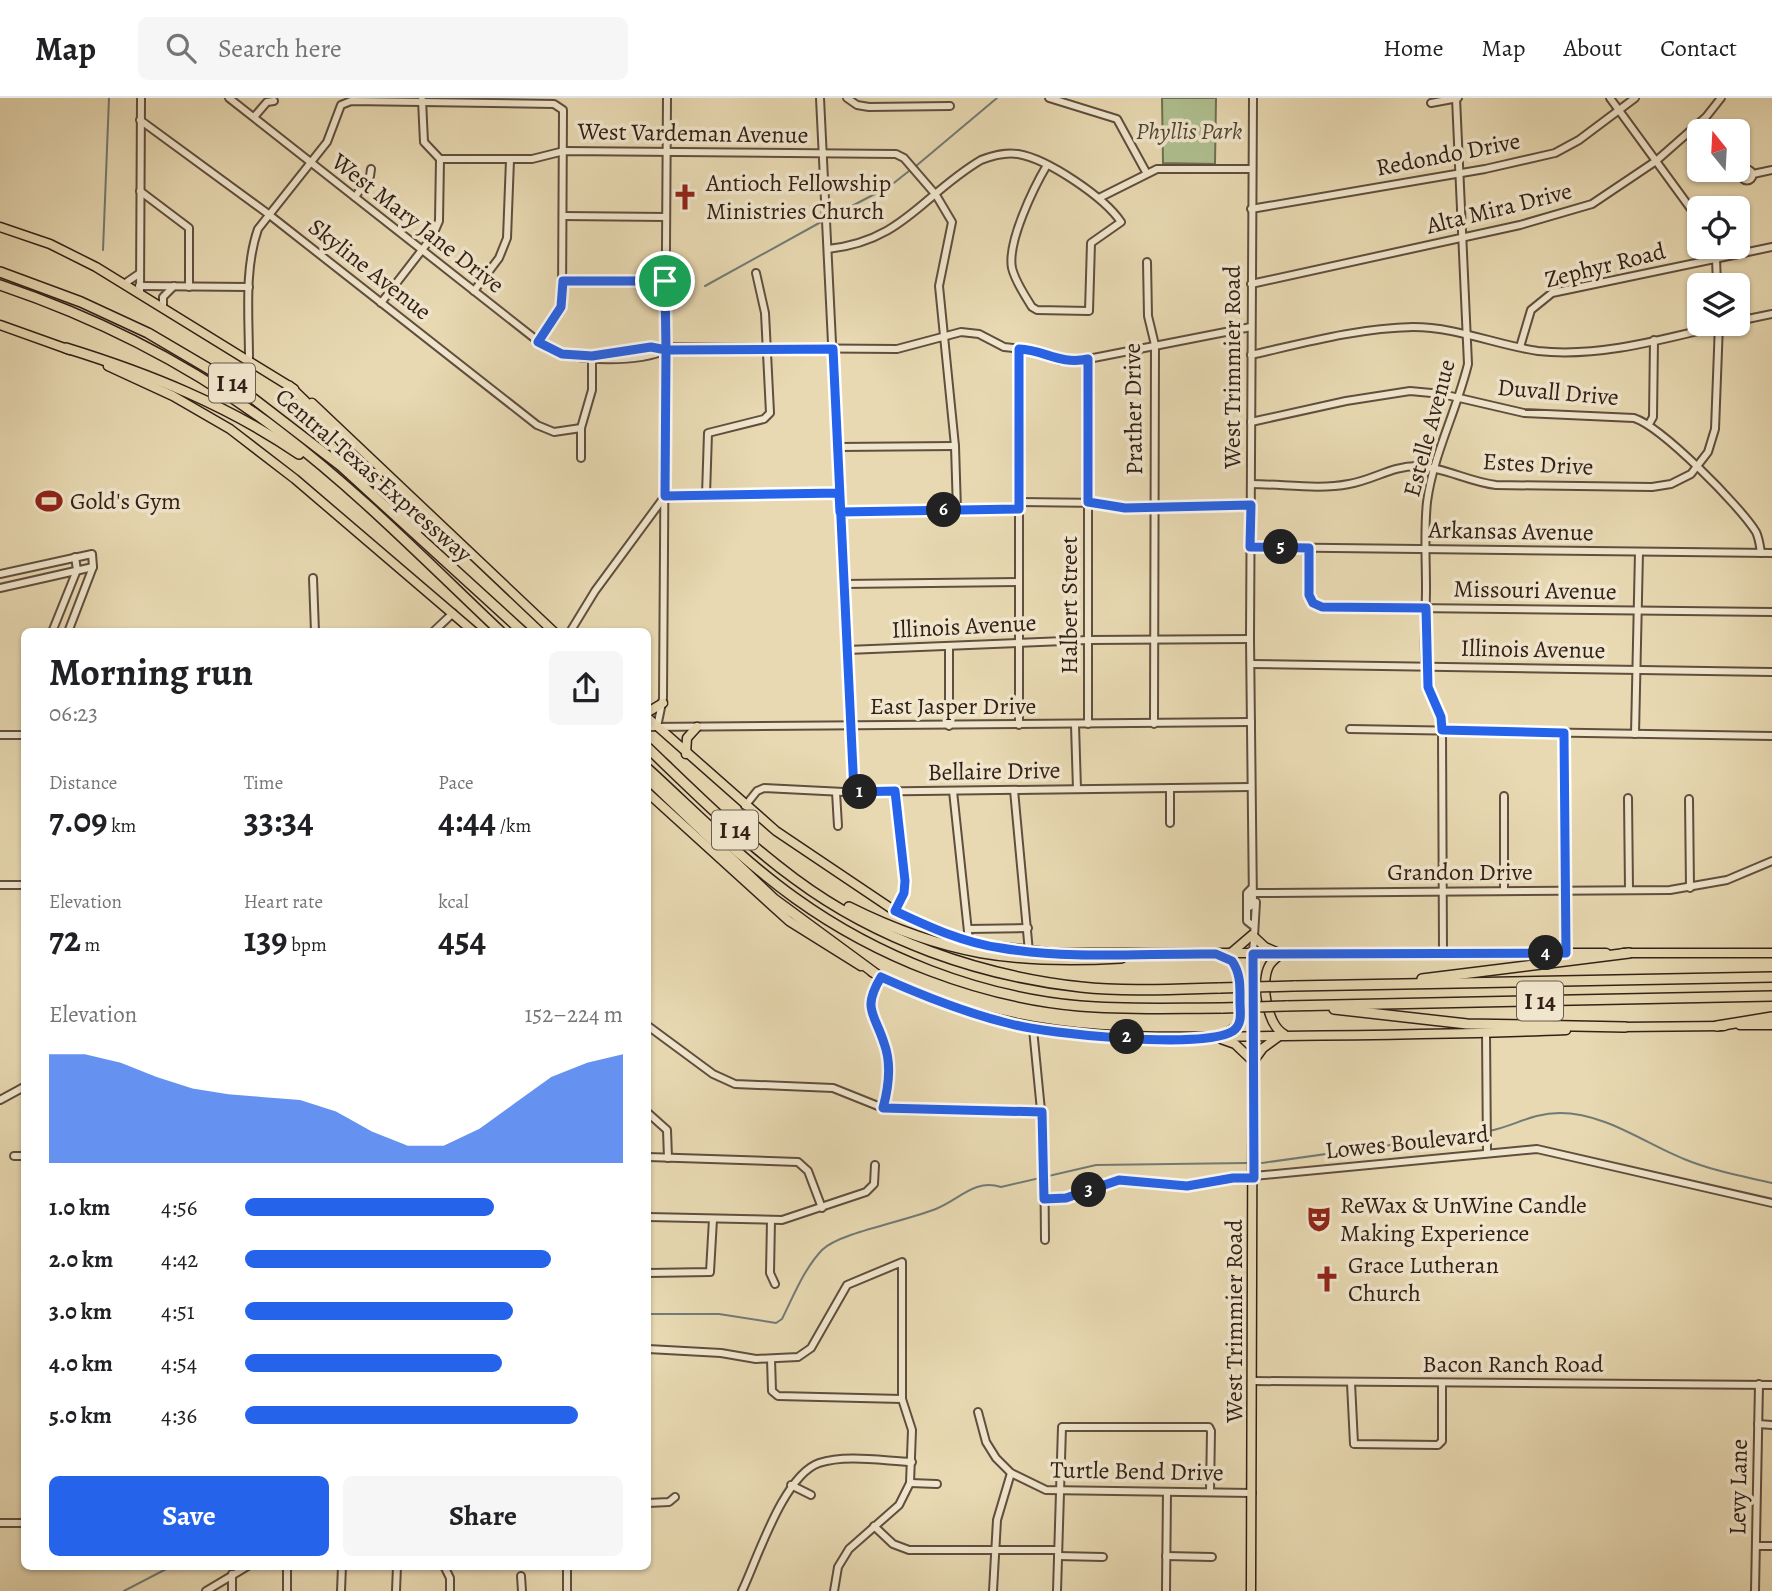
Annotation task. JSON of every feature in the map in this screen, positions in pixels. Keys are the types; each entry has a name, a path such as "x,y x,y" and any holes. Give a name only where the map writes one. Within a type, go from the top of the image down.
{"highway":[{"name":"Central Texas Expressway","path":"0,272 81,302 148,333 233,383 314,443 519,628"},
{"name":"Central Texas Expressway","path":"0,285 72,311 180,365 233,398 318,463 497,628"},
{"path":"66,348 150,376 208,400 318,463"},
{"path":"289,386 319,415 430,548"},
{"name":"I 14","path":"651,751 755,847 831,903 894,936 937,954 1028,979 1107,989 1772,977"},
{"name":"I 14","path":"651,772 755,866 796,898 855,935 912,963 950,977 1034,999 1136,1009 1772,996"},
{"path":"651,782 774,900 878,975"},
{"path":"831,903 846,905 916,937 993,956 1070,961 1121,958 1128,954"},
{"path":"1391,984 1629,953"},
{"path":"1308,1005 1430,1022 1625,1027"},
{"path":"1717,1026 1772,1017"}],"main road":[{"path":"0,229 50,244 140,290 289,386 335,423 550,628"},
{"path":"0,325 66,348 151,384 230,429 295,479 470,628"},
{"path":"651,710 663,703"},
{"path":"652,727 744,806 895,911 969,941 1029,952 1128,954 1772,953"},
{"path":"685,754 687,738 697,727"},
{"path":"651,796 789,921 827,947 878,975 950,1006 1033,1029 1121,1037 1254,1037 1772,1025"},
{"path":"1226,954 1239,948 1252,935 1265,947 1281,954"},
{"path":"1215,1037 1232,1031 1241,1019 1237,968 1227,957 1216,954"},
{"name":"West Trimmier Road","path":"1251,1591 1254,1381 1253,954"},
{"path":"1281,954 1269,965 1267,973 1268,1015 1283,1036"},
{"path":"1215,1037 1235,1044 1254,1062 1263,1048 1283,1036"}],"street":[{"path":"141,98 140,290 174,286 249,287"},
{"name":"West Mary Jane Drive","path":"229,98 538,342 562,354 626,356 651,347 666,350 897,349 943,335 969,332 1004,347 1061,361 1088,359 1251,327"},
{"path":"652,727 663,703 667,98"},
{"path":"820,98 854,792"},
{"path":"847,98 857,105 869,107 950,106"},
{"path":"1049,98 1117,119 1146,172"},
{"name":"West Trimmier Road","path":"1253,98 1250,639 1251,787 1257,920 1252,925 1253,954"},
{"path":"1431,103 1457,98"},
{"name":"Estelle Avenue","path":"1443,953 1442,730 1441,717 1428,687 1425,666 1426,549 1427,503 1435,468 1460,399 1468,364 1469,333 1458,173 1457,98"},
{"path":"1611,98 1687,204"},
{"name":"Redondo Drive","path":"1251,209 1555,153 1619,112 1635,98"},
{"name":"Alta Mira Drive","path":"1251,284 1520,226 1592,204 1656,161 1706,117 1721,98"},
{"path":"381,303 422,251 439,221 440,159 424,142 422,100"},
{"path":"254,117 267,102 274,101"},
{"path":"248,359 252,245 267,213 327,142 344,103 498,101 561,107 564,114 561,307 538,342"},
{"name":"Skyline Avenue","path":"141,120 267,213 537,425 554,432 581,428"},
{"name":"West Vardeman Avenue","path":"440,159 532,159 564,151 900,155 936,195 952,222 939,286 955,446 957,510"},
{"path":"828,249 876,239 897,227 972,166 992,156 1015,154 1047,165 1099,198 1112,208 1121,222 1091,243 1089,310 1037,310 1032,307 1013,272 1012,256 1025,207 1047,165"},
{"path":"474,291 499,258 507,238 510,160"},
{"path":"355,197 370,176 371,169"},
{"path":"1099,198 1146,172 1252,169"},
{"path":"1753,174 1772,170"},
{"path":"140,191 189,229 189,287"},
{"path":"563,216 666,216"},
{"name":"Zephyr Road","path":"1750,251 1772,247"},
{"name":"Zephyr Road","path":"1520,347 1531,310 1552,293 1711,259"},
{"name":"Prather Drive","path":"1147,262 1148,316 1155,345 1154,724"},
{"path":"124,284 139,273"},
{"path":"706,495 708,433 764,419 769,414 765,313 756,273"},
{"path":"563,281 665,281"},
{"path":"163,307 163,297 174,286"},
{"path":"1750,319 1772,314"},
{"path":"1251,355 1373,330 1434,328 1469,333 1520,347 1575,351 1654,340 1687,332"},
{"path":"1696,468 1708,452 1715,429 1719,336"},
{"path":"1649,424 1653,417 1654,340"},
{"path":"1019,349 1019,725"},
{"path":"581,458 581,428 592,390 592,356"},
{"name":"Halbert Street","path":"1088,359 1088,724"},
{"name":"Duvall Drive","path":"1251,422 1387,393 1422,392 1524,413 1621,416 1649,424 1696,468 1755,532 1761,553"},
{"path":"837,447 955,446"},
{"name":"Estes Drive","path":"1251,484 1347,485 1394,469 1414,466 1435,468 1473,482 1496,485 1641,488 1671,484 1696,468"},
{"path":"665,496 839,493"},
{"path":"572,628 595,590 665,496"},
{"path":"840,512 957,510 1088,502 1125,508 1251,505"},
{"name":"Arkansas Avenue","path":"1250,547 1772,553"},
{"name":"Missouri Avenue","path":"1309,548 1309,595 1313,603 1322,607 1772,612"},
{"path":"1635,734 1639,552"},
{"path":"0,574 92,554 93,567 70,628"},
{"path":"54,628 77,570 75,556"},
{"path":"0,588 93,567"},
{"path":"313,578 315,628"},
{"path":"843,584 1019,582"},
{"path":"437,628 453,613"},
{"name":"Illinois Avenue","path":"847,650 949,648 1088,640 1250,639"},
{"path":"949,648 949,726"},
{"name":"Illinois Avenue","path":"1251,664 1772,672"},
{"name":"East Jasper Drive","path":"652,727 1251,722"},
{"path":"1075,724 1077,789"},
{"path":"1350,729 1772,736"},
{"path":"1564,733 1566,953"},
{"path":"0,735 21,735"},
{"name":"Bellaire Drive","path":"744,806 757,791 764,788 854,792 1251,787"},
{"path":"1170,788 1170,823"},
{"path":"1014,790 1029,952"},
{"path":"895,791 905,881 904,893 895,911"},
{"path":"953,791 969,941"},
{"path":"836,792 838,826"},
{"path":"1504,796 1504,891"},
{"path":"1628,797 1629,890"},
{"path":"1689,799 1690,888"},
{"name":"Grandon Drive","path":"1254,887 1270,892 1690,888 1739,876 1772,861"},
{"path":"0,885 21,885"},
{"path":"1254,887 1270,892"},
{"name":"West Trimmier Road","path":"1252,925 1247,921 1247,893 1254,887"},
{"path":"968,929 1028,928"},
{"path":"878,975 870,1010 887,1057 889,1084 883,1108"},
{"path":"651,1028 727,1082 743,1086 832,1088 883,1108 1042,1112"},
{"path":"1033,1029 1042,1112 1045,1240"},
{"path":"1486,1033 1487,1153"},
{"path":"0,1100 21,1089"},
{"path":"651,1115 667,1130 668,1158"},
{"name":"Lowes Boulevard","path":"1044,1199 1066,1198 1119,1180 1187,1186 1233,1178 1487,1153 1548,1150 1772,1202"},
{"path":"14,1156 21,1156"},
{"path":"651,1157 798,1162 808,1171 822,1208"},
{"path":"651,1217 771,1220 799,1216 866,1192 874,1184 875,1165"},
{"path":"651,1273 710,1272 713,1219"},
{"path":"771,1220 770,1273 775,1284"},
{"path":"651,1349 771,1359 804,1354 811,1348 847,1285 902,1262 902,1399 912,1430 909,1483 899,1505 856,1541 842,1558 835,1576 834,1591"},
{"path":"771,1359 772,1391 778,1396 902,1399"},
{"name":"Bacon Ranch Road","path":"1254,1381 1772,1385"},
{"path":"1351,1383 1354,1444 1438,1445 1442,1441 1442,1382"},
{"name":"Levy Lane","path":"1755,1591 1759,1384"},
{"name":"Turtle Bend Drive","path":"978,1412 986,1442 1011,1473 1033,1486 1059,1491 1252,1493"},
{"path":"1758,1424 1772,1425"},
{"path":"1057,1591 1062,1427 1209,1427 1212,1431 1210,1492"},
{"path":"742,1591 791,1485 806,1469 831,1460 912,1462"},
{"path":"993,1591 993,1550 1000,1502 1011,1473"},
{"path":"909,1483 937,1484"},
{"path":"791,1485 811,1495"},
{"path":"1166,1591 1167,1492"},
{"path":"651,1503 669,1502 675,1497"},
{"path":"0,1523 21,1523"},
{"path":"874,1526 893,1544 909,1550 993,1550 1104,1557"},
{"path":"1756,1546 1772,1546"},
{"path":"1166,1556 1212,1557"},
{"path":"206,1591 240,1570"},
{"path":"287,1570 287,1591"},
{"path":"341,1591 342,1570"},
{"path":"396,1591 397,1570"},
{"path":"446,1570 450,1578 450,1591"},
{"path":"567,1570 567,1591"},
{"path":"232,1574 232,1591"},
{"path":"522,1576 522,1591"}],"green space":[{"name":"Phyllis Park","path":"1162,98 1216,98 1215,164 1163,163"}],"waterway":[{"path":"103,250 109,98"},
{"path":"916,166 997,98"},
{"path":"831,217 890,186 909,171"},
{"path":"705,286 821,222"},
{"path":"1489,1131 1540,1115 1577,1114 1625,1130 1695,1163 1772,1183"},
{"path":"1262,1163 1483,1132"},
{"path":"651,1314 719,1314 776,1323 782,1319 810,1265 822,1250 860,1232 926,1213 976,1187 1001,1187 1096,1165 1247,1163"},
{"path":"124,1591 164,1570"}],"place":[{"name":"Antioch Fellowship Ministries Church","path":"685,197"},
{"name":"Gold's Gym","path":"49,501"},
{"name":"ReWax & UnWine Candle Making Experience","path":"1319,1219"},
{"name":"Grace Lutheran Church","path":"1327,1279"}],"route":[{"path":"665,281 563,281 561,307 538,342 562,354 592,356 626,353 651,347 666,350 665,496 839,493 840,512 1019,509 1019,349 1026,349 1061,361 1088,359 1088,502 1125,508 1251,505 1250,547 1309,548 1309,595 1313,603 1322,607 1426,608 1425,666 1428,687 1441,717 1442,730 1564,733 1566,953 1253,954 1254,1178 1233,1178 1201,1186 1119,1180 1066,1198 1044,1199 1042,1112 883,1108 889,1084 887,1057 885,1044 870,1010 875,986 881,977 950,1006 1015,1025 1070,1034 1173,1038 1215,1037 1232,1031 1239,1025 1240,978 1232,961 1216,954 1029,952 969,941 895,911 904,893 905,881 895,791 854,792 839,493 833,349 666,350 665,281"}]}
